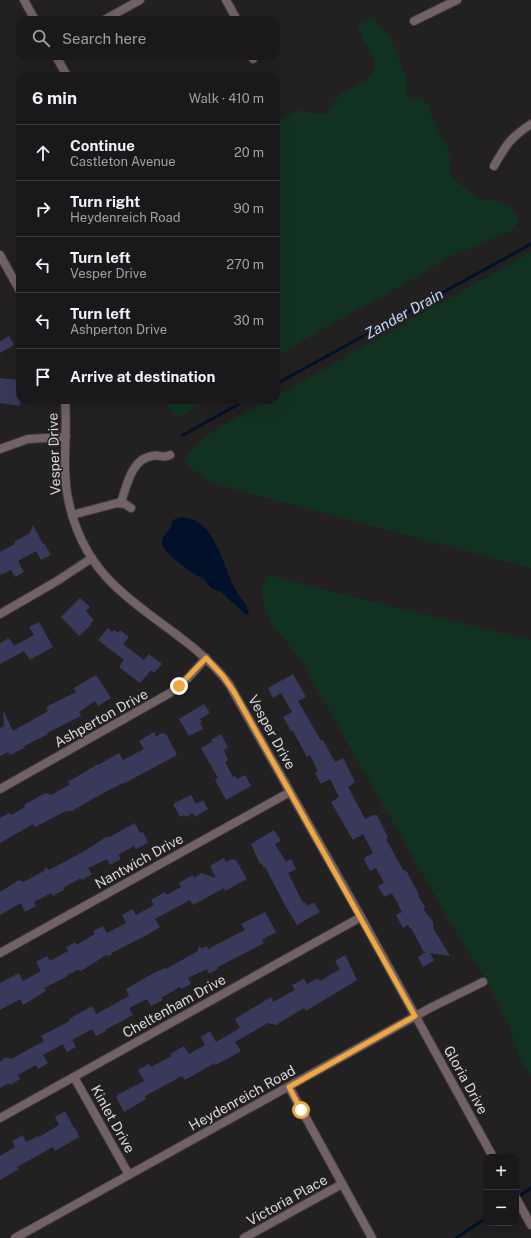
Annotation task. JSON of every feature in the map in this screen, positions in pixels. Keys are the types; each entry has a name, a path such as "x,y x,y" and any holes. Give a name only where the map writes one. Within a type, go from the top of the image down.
{"street":[{"path":"24,0 33,16"},
{"path":"111,16 140,0"},
{"path":"226,0 235,16"},
{"path":"414,21 457,0"},
{"path":"58,60 65,72"},
{"path":"494,166 502,151 513,137 531,124"},
{"path":"0,255 16,284"},
{"name":"Vesper Drive","path":"65,404 65,477 72,515 80,536 92,558 106,576 124,594 186,641 220,672 234,692 415,1016"},
{"path":"0,449 28,439 66,437"},
{"path":"121,502 132,471 142,460 155,455 165,458 170,455"},
{"path":"72,515 121,502 131,508"},
{"path":"0,614 57,581 92,558"},
{"name":"Ashperton Drive","path":"0,789 164,697 184,682 206,658"},
{"name":"Nantwich Drive","path":"0,954 290,792"},
{"name":"Cheltenham Drive","path":"0,1118 361,917"},
{"name":"Heydenreich Road","path":"15,1238 415,1016 483,982"},
{"name":"Gloria Drive","path":"415,1016 491,1154"},
{"name":"Kinlet Drive","path":"74,1077 129,1175"},
{"path":"289,1087 372,1238"},
{"name":"Victoria Place","path":"244,1238 342,1184"},
{"path":"519,1203 531,1225"}],"green space":[{"path":"373,18 388,35 395,48 407,80 406,91 411,99 420,99 428,104 434,123 447,145 450,162 450,175 469,192 483,200 493,199 511,207 519,219 511,231 448,257 413,279 303,340 280,354 280,120 302,110 318,114 326,114 339,95 366,80 374,72 375,60 367,45 363,41 358,25"},
{"path":"531,252 531,568 211,483 189,467 186,457 203,439 224,424 261,404 280,404 280,394"},
{"path":"167,404 201,404 178,418 173,414"},
{"path":"268,576 274,576 333,592 531,640 531,1075 521,1061 509,1025 491,988 455,930 303,663 271,622 263,602 263,585"}],"water":[{"path":"181,517 196,521 209,533 219,551 234,587 247,607 249,615 246,615 221,592 211,588 203,578 191,572 168,554 162,544 162,539 171,527 173,520"}],"building":[{"path":"9,336 14,345 0,353 0,341"},
{"path":"0,378 16,380 16,404 20,404 20,406 0,403"},
{"path":"33,525 43,544 44,543 51,555 41,560 36,551 18,561 24,572 15,577 11,570 0,575 0,552 15,544 14,542 30,533"},
{"path":"80,598 90,607 86,611 94,620 90,624 91,625 79,636 61,617"},
{"path":"39,622 53,647 30,660 24,651 0,664 0,643 9,638 14,646 34,635 29,627"},
{"path":"108,628 112,632 114,630 118,633 120,630 129,637 123,644 144,660 149,654 162,664 154,673 151,670 140,683 119,667 124,660 98,640"},
{"path":"293,674 306,697 298,701 335,762 343,758 355,782 348,787 365,819 377,815 388,838 386,839 403,870 407,872 425,907 424,910 433,922 433,928 450,956 430,953 434,961 423,967 418,957 426,952 424,952 411,928 408,925 403,928 396,915 402,912 392,893 384,897 378,886 384,883 376,868 370,871 365,862 364,858 373,853 363,834 353,840 331,802 339,797 330,779 321,784 315,773 318,771 310,755 307,757 293,731 291,731 283,717 292,712 281,693 273,698 268,688"},
{"path":"96,675 111,698 98,706 95,701 79,712 81,716 47,733 48,734 10,755 8,752 0,756 0,728 4,726 3,710 13,731 48,711 46,708 48,706 76,692 74,688"},
{"path":"204,704 210,713 200,719 203,729 189,736 179,719"},
{"path":"154,732 156,737 162,733 166,734 177,755 72,811 66,811 35,827 33,824 0,843 0,818 9,813 11,815 25,807 24,805 46,793 51,795 70,785 68,782 119,753 123,760 144,749 139,741"},
{"path":"221,734 228,748 224,750 228,760 225,762 233,777 235,776 237,779 245,775 251,786 226,800 215,780 218,778 201,748 212,742 211,740"},
{"path":"191,795 196,804 203,800 208,809 195,817 193,813 186,817 184,815 180,817 173,804"},
{"path":"135,823 140,833 143,832 148,842 144,845 136,849 134,846 118,855 121,859 110,865 107,859 88,868 92,874 63,888 64,890 53,896 51,893 34,902 36,906 25,912 21,903 0,915 0,892 19,880 23,882 44,871 45,867 49,870 86,850 106,837 109,837"},
{"path":"274,830 281,841 275,844 286,862 291,859 296,869 288,873 303,903 305,902 308,906 314,902 320,912 297,925 265,867 264,868 261,863 260,864 251,844"},
{"path":"224,858 226,862 232,859 236,860 247,879 225,891 224,888 193,905 190,900 155,919 160,927 147,935 112,953 111,955 106,955 81,971 78,970 67,975 68,976 44,988 46,991 23,1005 20,999 0,1010 0,983 19,973 23,981 41,971 36,962 47,956 50,961 68,951 66,947 75,942 76,945 95,934 93,931 103,926 107,933 126,923 122,915 132,909 136,915 154,905 151,900 165,892 166,895 181,887 179,883 193,875 194,878 201,873 216,878 210,866"},
{"path":"265,912 276,932 262,940 264,943 218,967 218,969 209,974 207,969 188,978 191,984 181,989 180,987 161,998 163,1000 151,1006 147,999 129,1008 133,1015 96,1036 92,1029 72,1040 76,1047 67,1052 63,1044 43,1055 48,1063 38,1069 36,1065 18,1075 20,1079 10,1085 9,1083 0,1088 0,1062 6,1057 11,1059 44,1041 41,1036 70,1021 69,1019 92,1006 96,1014 129,996 126,989 159,970 166,969 198,951 198,947 203,948 207,946 208,949 245,930 241,924"},
{"path":"345,955 357,980 306,1011 304,1008 276,1025 268,1023 235,1042 241,1051 216,1065 215,1063 185,1080 182,1076 145,1096 146,1099 124,1112 116,1097 118,1096 117,1095 144,1081 138,1070 149,1064 151,1067 172,1056 170,1054 184,1046 189,1054 205,1045 201,1037 210,1031 216,1042 240,1028 235,1019 271,997 273,1002 295,990 292,985 304,979 307,984 318,978 320,981 340,969 335,961"},
{"path":"65,1111 79,1137 55,1151 53,1147 17,1167 19,1169 0,1180 0,1156 15,1147 12,1141 23,1135 26,1142 38,1136 39,1137 59,1125 55,1117"}],"waterway":[{"name":"Zander Drain","path":"280,382 531,244"},
{"name":"Zander Drain","path":"183,435 239,404"},
{"path":"519,1196 531,1188"},
{"path":"456,1238 483,1220"}],"route":[{"path":"179,686 206,658 229,684 361,917 415,1016 289,1087 301,1110"}]}
